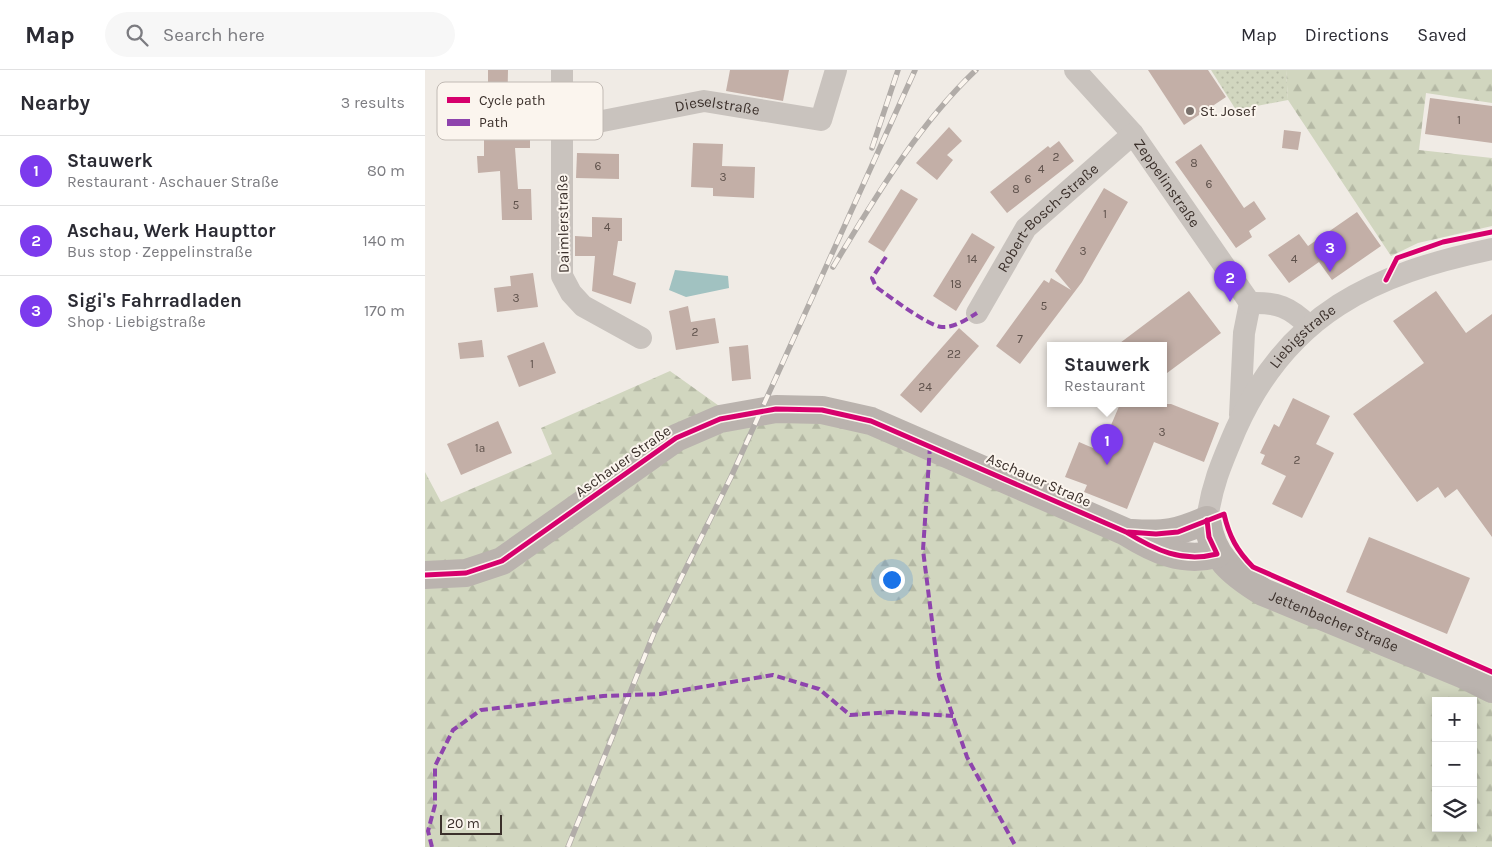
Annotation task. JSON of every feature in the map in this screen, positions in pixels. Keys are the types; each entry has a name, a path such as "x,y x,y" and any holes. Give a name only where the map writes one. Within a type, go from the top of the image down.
{"street":[{"name":"Dieselstraße","path":"603,121 704,101 821,120 836,70"},
{"name":"Zeppelinstraße","path":"1075,70 1133,134 1250,303"},
{"name":"Robert-Bosch-Straße","path":"977,313 1026,228 1133,134"},
{"name":"Daimlerstraße","path":"562,140 562,276 571,293 583,306 641,338"},
{"name":"Liebigstraße","path":"1207,520 1211,489 1239,423 1259,385 1283,352 1309,326 1354,295 1385,280 1427,265 1492,249"},
{"path":"1239,423 1244,333 1250,303 1267,303 1287,308 1294,311 1309,326"},
{"name":"Aschauer Straße","path":"425,575 466,572 502,561 676,438 720,419 776,409 822,410 871,420 1126,532 1151,547 1172,555 1200,558 1217,554"},
{"name":"Aschauer Straße","path":"1126,532 1156,534 1178,532 1207,520"},
{"name":"Jettenbacher Straße","path":"1207,520 1209,537 1217,554 1245,581 1263,592 1463,674 1492,689"}],"green space":[{"path":"1211,70 1286,70 1288,100 1236,110"},
{"path":"1286,70 1492,70 1492,103 1426,93 1419,150 1492,158 1492,226 1418,243 1391,256 1288,100"},
{"path":"670,371 722,408 559,512 475,562 425,566 425,472 441,502 552,454 541,428"},
{"path":"840,419 1220,572 1492,698 1492,847 425,847 425,586 439,586 680,444 725,425"}],"water":[{"path":"675,270 728,276 729,288 686,297 669,290"}],"building":[{"path":"488,70 508,70 508,82 488,82"},
{"path":"730,70 789,70 783,101 726,91"},
{"name":"St. Josef","path":"1148,70 1208,70 1226,97 1184,125"},
{"path":"1430,98 1492,106 1492,143 1425,134"},
{"path":"949,127 962,141 947,155 953,160 937,180 916,163"},
{"path":"1284,130 1301,132 1298,150 1282,148"},
{"path":"484,140 530,140 530,148 515,148 518,189 531,189 532,220 502,220 500,171 478,173 477,156 484,156"},
{"path":"1059,141 1074,161 1007,213 990,192 1048,146 1050,148"},
{"path":"693,143 723,144 722,166 755,167 754,198 713,196 713,188 691,187"},
{"path":"1201,144 1244,208 1254,201 1266,219 1249,231 1252,237 1236,248 1175,162"},
{"path":"577,153 619,154 619,179 576,178"},
{"path":"1104,188 1128,202 1082,282 1020,364 996,346 1044,280 1049,283 1051,278 1071,290 1055,271"},
{"path":"901,189 918,199 884,252 868,242"},
{"path":"1357,212 1381,246 1332,280 1319,262 1289,283 1268,255 1299,234 1308,246"},
{"path":"592,217 622,218 622,241 618,241 613,275 636,283 631,304 592,291 595,256 575,256 575,236 592,237"},
{"path":"972,233 995,247 956,311 933,296"},
{"path":"533,273 538,307 497,312 494,288 511,286 510,276"},
{"path":"1189,291 1221,333 1167,373 1167,342 1121,342"},
{"path":"1436,291 1466,333 1492,314 1492,537 1457,489 1445,498 1438,487 1417,502 1353,414 1424,363 1393,321"},
{"path":"688,306 691,322 715,318 719,343 676,350 669,311"},
{"path":"959,328 979,346 921,413 900,395"},
{"path":"482,340 484,357 460,359 458,343"},
{"path":"544,342 556,373 519,387 507,356"},
{"path":"748,345 751,379 732,381 729,347"},
{"path":"1293,398 1330,416 1316,444 1334,453 1302,518 1272,504 1286,476 1261,464 1265,455 1260,453 1274,424 1279,427"},
{"path":"1167,404 1171,404 1219,423 1204,462 1154,442 1127,509 1084,492 1087,485 1065,477 1079,442 1100,451 1119,407 1167,407"},
{"path":"498,421 512,453 461,475 447,444"},
{"path":"1369,537 1470,578 1447,634 1346,592"}],"railway":[{"path":"872,148 898,70"},
{"path":"568,847 654,633 731,477 915,70"},
{"path":"833,267 881,189 916,139 976,70"}],"marked path":[{"path":"886,257 872,278 876,287 918,316 928,322 947,327 960,323 977,313"},
{"path":"930,446 923,550 939,676 967,757 1016,847"},
{"path":"432,847 428,831 435,805 435,766 453,730 481,710 603,696 660,694 773,675 819,689 850,715 891,712 953,716"}],"cycle path":[{"path":"1386,280 1397,258 1443,242 1492,232"},
{"path":"425,575 466,573 502,561 676,438 720,419 776,409 822,410 871,421 1126,532 1158,549 1180,556 1192,557 1217,554 1209,537 1207,520"},
{"path":"1128,532 1156,534 1178,532 1224,514 1234,543 1253,567 1492,672"}],"place":[{"name":"St. Josef","path":"1190,111"},
{"name":"Sigi's Fahrradladen","path":"1330,272"},
{"name":"Aschau, Werk Haupttor","path":"1230,302"},
{"name":"Stauwerk","path":"1107,465"}]}
